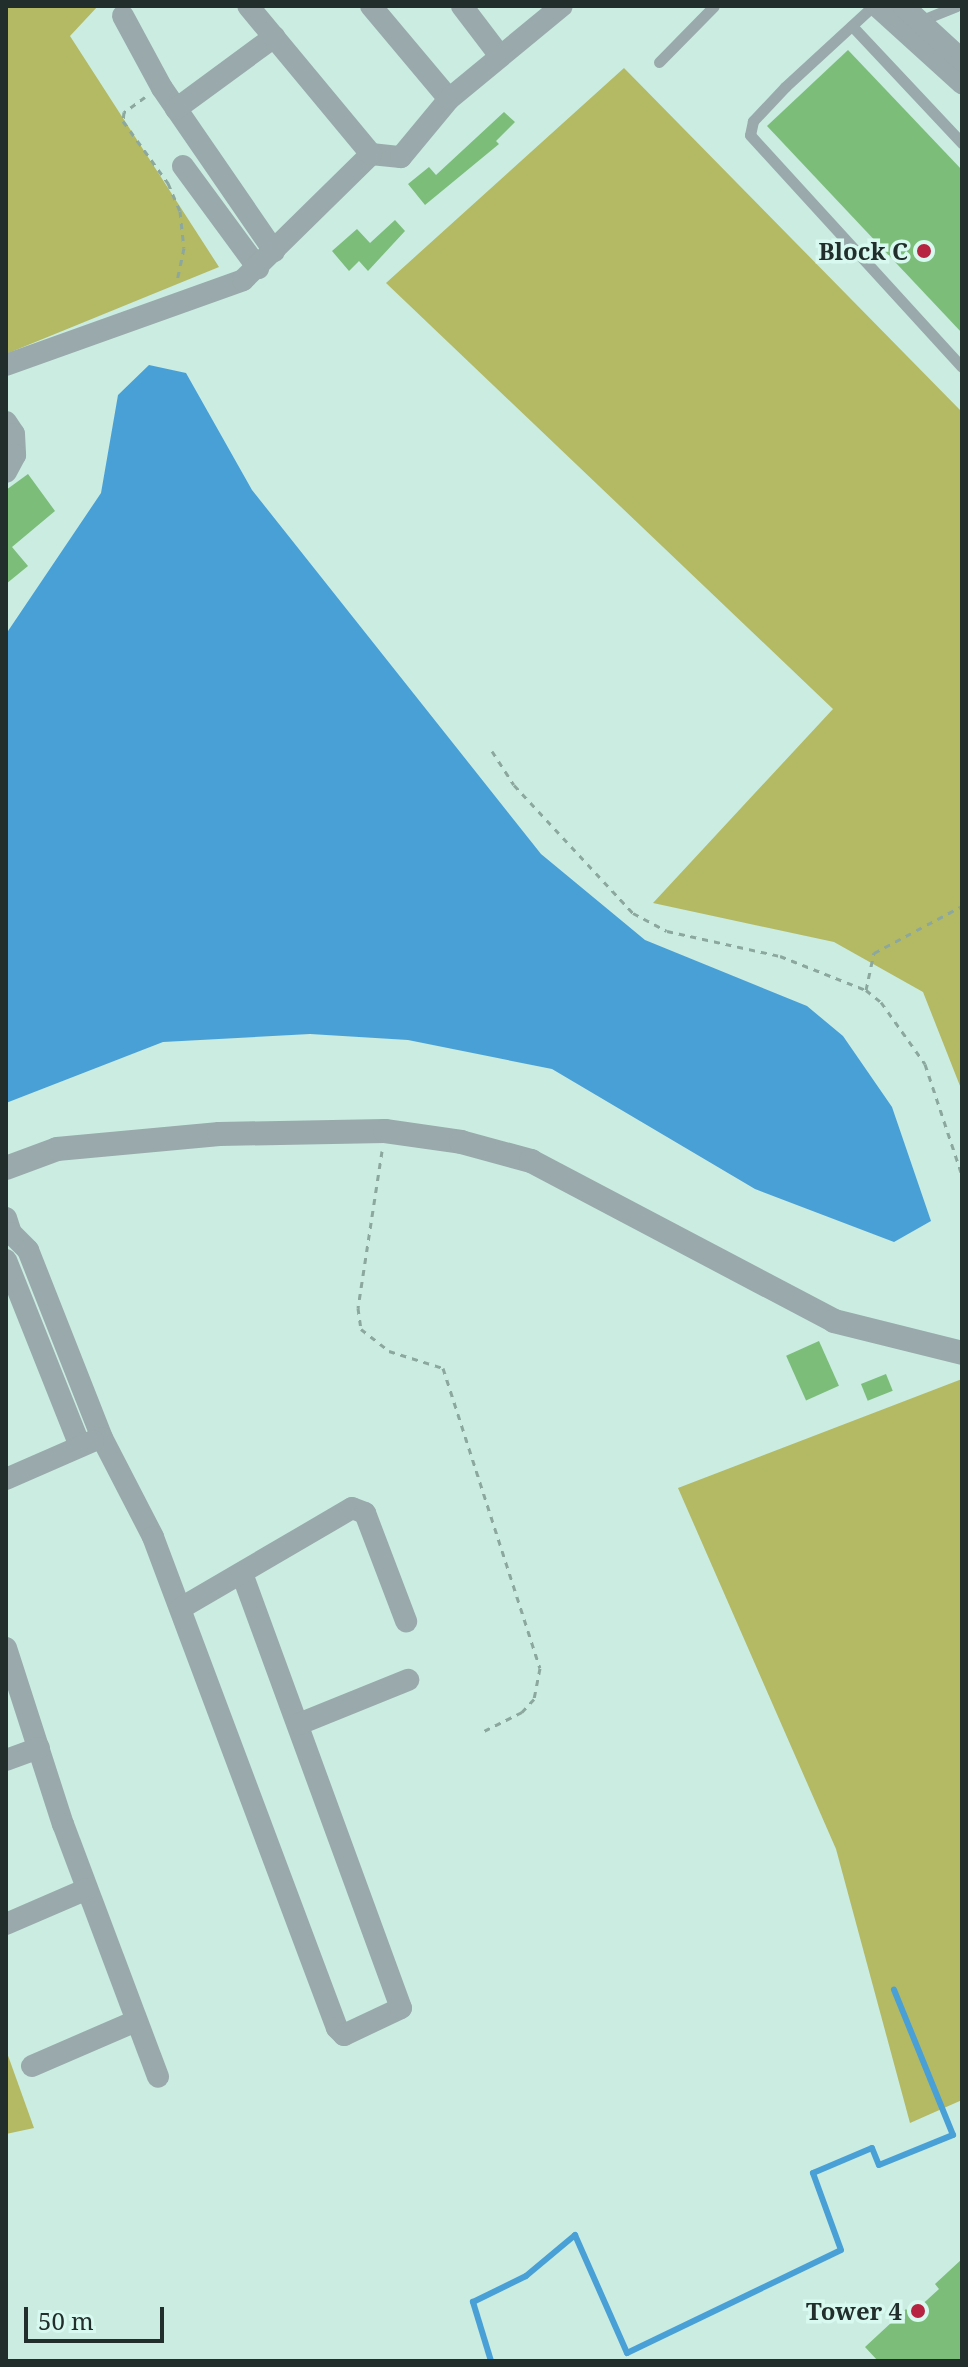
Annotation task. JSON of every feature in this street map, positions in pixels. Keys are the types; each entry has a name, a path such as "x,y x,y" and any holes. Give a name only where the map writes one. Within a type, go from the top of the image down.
{"street":[{"path":"248,6 371,154 401,157 449,99 561,6"},
{"path":"371,6 449,99"},
{"path":"462,6 500,56"},
{"path":"875,6 962,83"},
{"path":"903,6 922,20 962,60"},
{"path":"123,16 162,88 274,251"},
{"path":"176,109 274,37"},
{"path":"6,365 243,280 371,154"},
{"path":"183,166 258,268"},
{"path":"6,422 14,434 15,455 6,472"},
{"path":"6,1168 57,1149 219,1134 385,1131 461,1142 531,1161 834,1321 962,1353"},
{"path":"8,1234 28,1250 102,1438 153,1537 337,2028 344,2035 401,2008 242,1573"},
{"path":"6,1260 80,1446"},
{"path":"6,1479 102,1438"},
{"path":"181,1608 352,1508 360,1508 406,1621"},
{"path":"6,1648 87,1889 158,2077"},
{"path":"299,1724 408,1680"},
{"path":"6,1760 39,1748"},
{"path":"6,1924 87,1889"},
{"path":"32,2066 136,2021"}],"lane":[{"path":"659,62 714,6"},
{"path":"875,6 764,110 750,135 962,367"},
{"path":"922,20 956,6"},
{"path":"852,26 962,143"}],"path":[{"path":"162,88 136,102 123,121 168,183 180,211 184,248 175,303"},
{"path":"492,751 514,785 633,913 667,931 780,956 866,990 913,1042 962,1175"},
{"path":"866,990 868,963 883,945 962,906"},
{"path":"385,1131 358,1308 361,1329 389,1351 443,1368 540,1668 534,1699 522,1712 482,1732"}],"green space":[{"path":"6,6 98,6 70,36 219,267 6,354"},
{"path":"624,68 962,412 962,1091 923,992 834,942 653,903 833,709 386,283"},
{"path":"962,1379 962,2100 910,2123 836,1849 678,1488"},
{"path":"6,2050 34,2128 6,2134"}],"water":[{"path":"149,365 186,373 252,490 541,854 645,940 807,1006 843,1036 892,1107 931,1221 894,1242 755,1189 552,1069 408,1040 310,1034 163,1042 6,1103 6,634 101,493 118,395"}],"building":[{"name":"Block C","path":"848,50 962,170 962,333 767,126"},
{"path":"504,112 515,122 496,141 499,144 425,205 408,184 429,167 436,175"},
{"path":"395,220 405,231 368,271 359,261 349,271 332,251 357,229 370,243"},
{"path":"28,474 55,511 12,547 28,566 6,584 6,490"},
{"path":"819,1341 839,1386 806,1400 786,1356"},
{"path":"886,1374 893,1391 868,1401 861,1384"},
{"name":"Tower 4","path":"962,2259 962,2361 878,2361 865,2347 906,2309 911,2314 927,2300 939,2289 935,2284"}],"waterway":[{"path":"491,2361 473,2302 526,2276 575,2235 627,2353 841,2250 813,2173 872,2148 879,2165 953,2135 894,1990"}],"place":[{"name":"Block C","path":"924,251"},
{"name":"Tower 4","path":"918,2311"}]}
